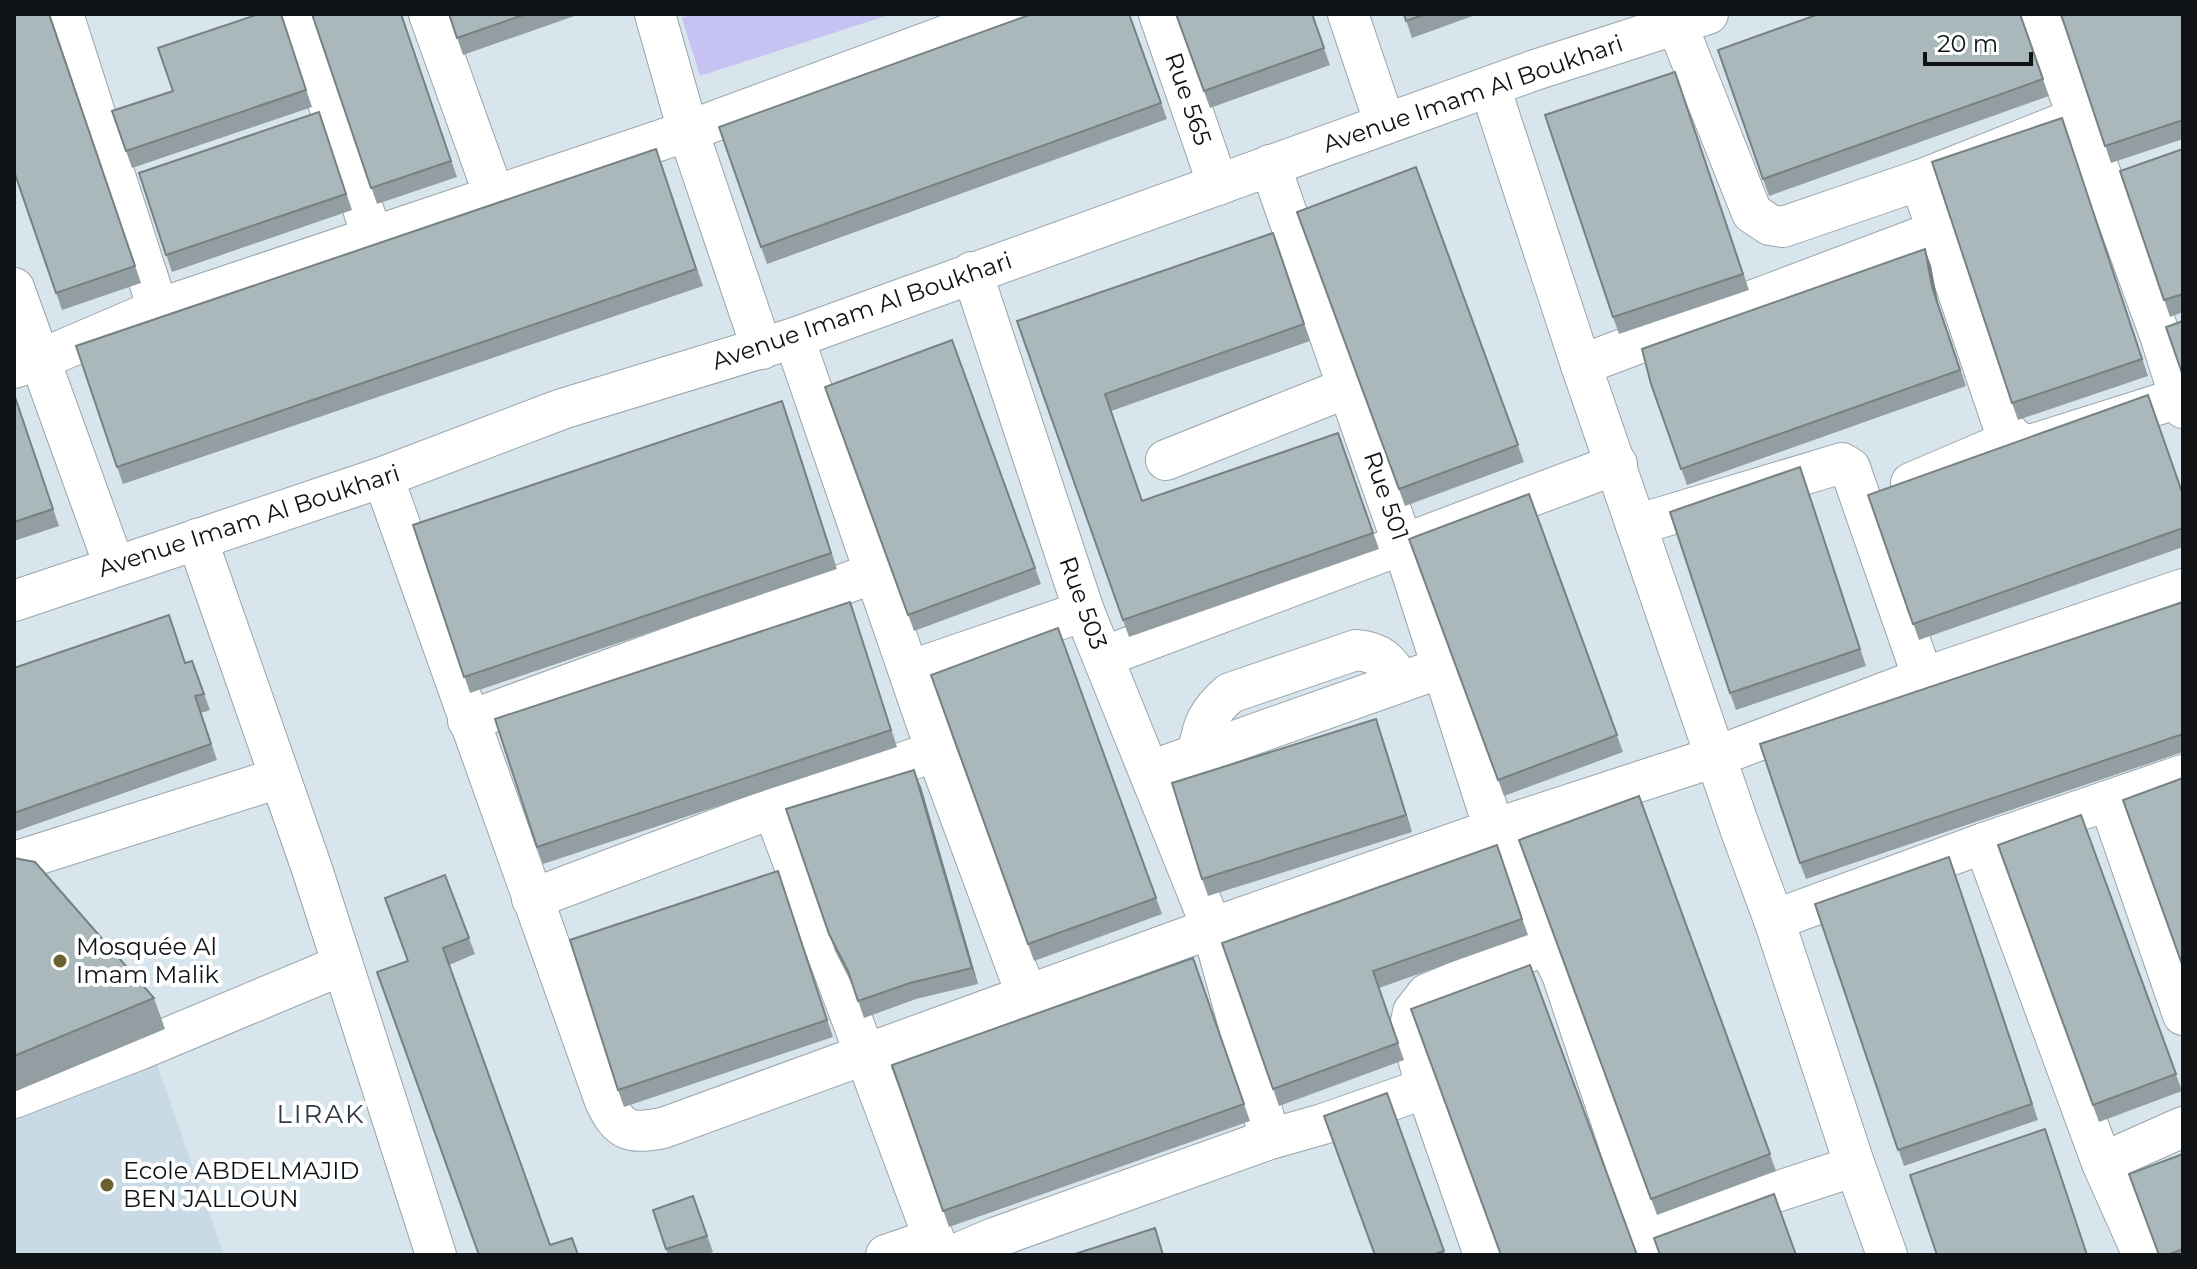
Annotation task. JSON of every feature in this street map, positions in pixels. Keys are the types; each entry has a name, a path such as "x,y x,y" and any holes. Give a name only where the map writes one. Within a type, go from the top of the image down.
{"street":[{"path":"63,14 119,180 158,309"},
{"path":"299,14 372,236"},
{"path":"429,14 494,195"},
{"path":"655,14 688,131 874,573 1027,996"},
{"path":"26,364 158,309 688,131 1004,14"},
{"name":"Rue 565","path":"1159,14 1218,185"},
{"path":"1348,14 1385,124"},
{"path":"1920,180 1999,415 2004,428 2014,439 2027,446 2181,403 2172,335 2120,185 2079,117 2038,14"},
{"path":"1692,19 1752,213 1770,225 1783,227 1920,180 2079,117"},
{"name":"Avenue Imam Al Boukhari","path":"14,601 383,477 562,409 778,344 1535,70 1692,19"},
{"path":"1490,87 1581,365 1887,1255"},
{"name":"Rue 501","path":"1270,165 1403,545 1494,829 1562,974 1653,1245"},
{"path":"1581,365 1937,231"},
{"name":"Rue 503","path":"972,272 1084,611 1212,928 1270,1139"},
{"path":"14,288 26,364 114,565"},
{"path":"1166,460 1349,387"},
{"path":"1863,504 2014,439"},
{"path":"1636,525 1842,463 1850,468 1923,678"},
{"path":"1103,657 1617,464"},
{"path":"383,477 605,1101 611,1114 626,1129 642,1132 663,1128 1212,928 1494,829 1715,757 1923,678 2183,589"},
{"path":"197,539 342,965 436,1255"},
{"path":"468,721 874,573"},
{"path":"909,671 1084,611"},
{"path":"1150,771 1441,668"},
{"path":"532,899 773,808 936,751"},
{"path":"1774,920 1984,843 2183,775"},
{"path":"14,862 279,778"},
{"path":"2109,801 2183,1015"},
{"path":"773,808 942,1250"},
{"path":"1984,843 2102,1163 2143,1255"},
{"path":"1484,1255 1426,1088 1410,1027 1413,1012 1419,1002 1435,990 1547,944"},
{"path":"14,1098 342,965"},
{"path":"886,1255 942,1250 994,1238 1270,1139 1426,1088"},
{"path":"2102,1163 2183,1127"},
{"path":"1653,1245 1855,1166"}],"shaded area":[{"path":"693,14 892,14 700,76 682,18"},
{"name":"Ecole ABDELMAJID BEN JALLOUN","path":"155,1059 224,1255 14,1255 14,1115"}],"building":[{"path":"14,14 49,14 135,266 56,293 14,171"},
{"path":"259,14 281,14 306,90 126,151 112,111 173,91 158,48"},
{"path":"312,14 401,14 451,161 371,188"},
{"path":"449,14 526,14 457,38"},
{"path":"1032,14 1129,14 1161,103 761,247 719,127"},
{"path":"1176,14 1312,14 1324,48 1204,91"},
{"path":"1404,14 1426,14 1406,21"},
{"path":"1819,14 2020,14 2043,79 1763,179 1718,50"},
{"path":"2061,14 2183,14 2183,120 2105,146"},
{"path":"1675,72 1743,274 1613,317 1545,115"},
{"path":"319,112 346,194 166,255 139,173"},
{"path":"2062,118 2142,359 2012,403 1932,162"},
{"path":"656,149 696,269 117,467 76,346"},
{"path":"2183,149 2183,294 2164,300 2120,171"},
{"path":"1416,167 1518,445 1399,489 1297,212"},
{"path":"1273,233 1304,324 1105,394 1142,501 1338,433 1373,533 1123,620 1017,321"},
{"path":"1925,249 1932,287 1960,370 1681,469 1642,349"},
{"path":"2183,321 2183,376 2166,327"},
{"path":"952,340 1035,568 908,615 825,387"},
{"path":"14,394 53,509 14,522"},
{"path":"2148,395 2183,495 2183,528 1913,624 1868,495"},
{"path":"782,401 831,553 464,677 413,525"},
{"path":"1800,467 1860,649 1730,693 1670,512"},
{"path":"1529,494 1617,735 1498,780 1409,539"},
{"path":"850,602 891,730 537,847 495,719"},
{"path":"2183,602 2183,734 1800,863 1760,744"},
{"path":"169,615 185,663 192,661 204,694 195,696 211,744 14,813 14,668"},
{"path":"1058,628 1156,898 1028,944 931,675"},
{"path":"1376,719 1406,815 1202,879 1172,783"},
{"path":"914,770 972,968 910,983 858,1001 848,971 829,934 786,809"},
{"path":"2183,778 2183,967 2123,800"},
{"path":"1639,796 1770,1154 1651,1199 1519,840"},
{"path":"2081,815 2176,1074 2093,1105 1998,845"},
{"path":"1497,845 1522,919 1373,971 1398,1043 1273,1089 1222,943"},
{"path":"1949,857 2032,1104 1898,1150 1815,904"},
{"name":"Mosquée Al Imam Malik","path":"14,858 35,862 154,998 14,1056"},
{"path":"778,871 827,1020 618,1090 570,940"},
{"path":"445,875 469,938 443,948 550,1245 572,1238 578,1255 479,1255 377,972 408,961 385,898"},
{"path":"1193,958 1244,1104 943,1211 892,1065"},
{"path":"1530,965 1637,1255 1501,1255 1411,1009"},
{"path":"1387,1093 1444,1251 1432,1255 1375,1255 1324,1116"},
{"path":"2045,1129 2087,1255 1937,1255 1910,1175"},
{"path":"2183,1154 2183,1249 2159,1255 2129,1174"},
{"path":"1774,1194 1796,1255 1660,1255 1654,1238"},
{"path":"693,1196 707,1236 666,1249 653,1210"},
{"path":"1155,1228 1163,1255 1072,1255"}],"place":[{"name":"Mosquée Al Imam Malik","path":"60,961"},
{"name":"Ecole ABDELMAJID BEN JALLOUN","path":"107,1185"}],"district":[{"name":"LIRAK","path":"321,1114"}]}
